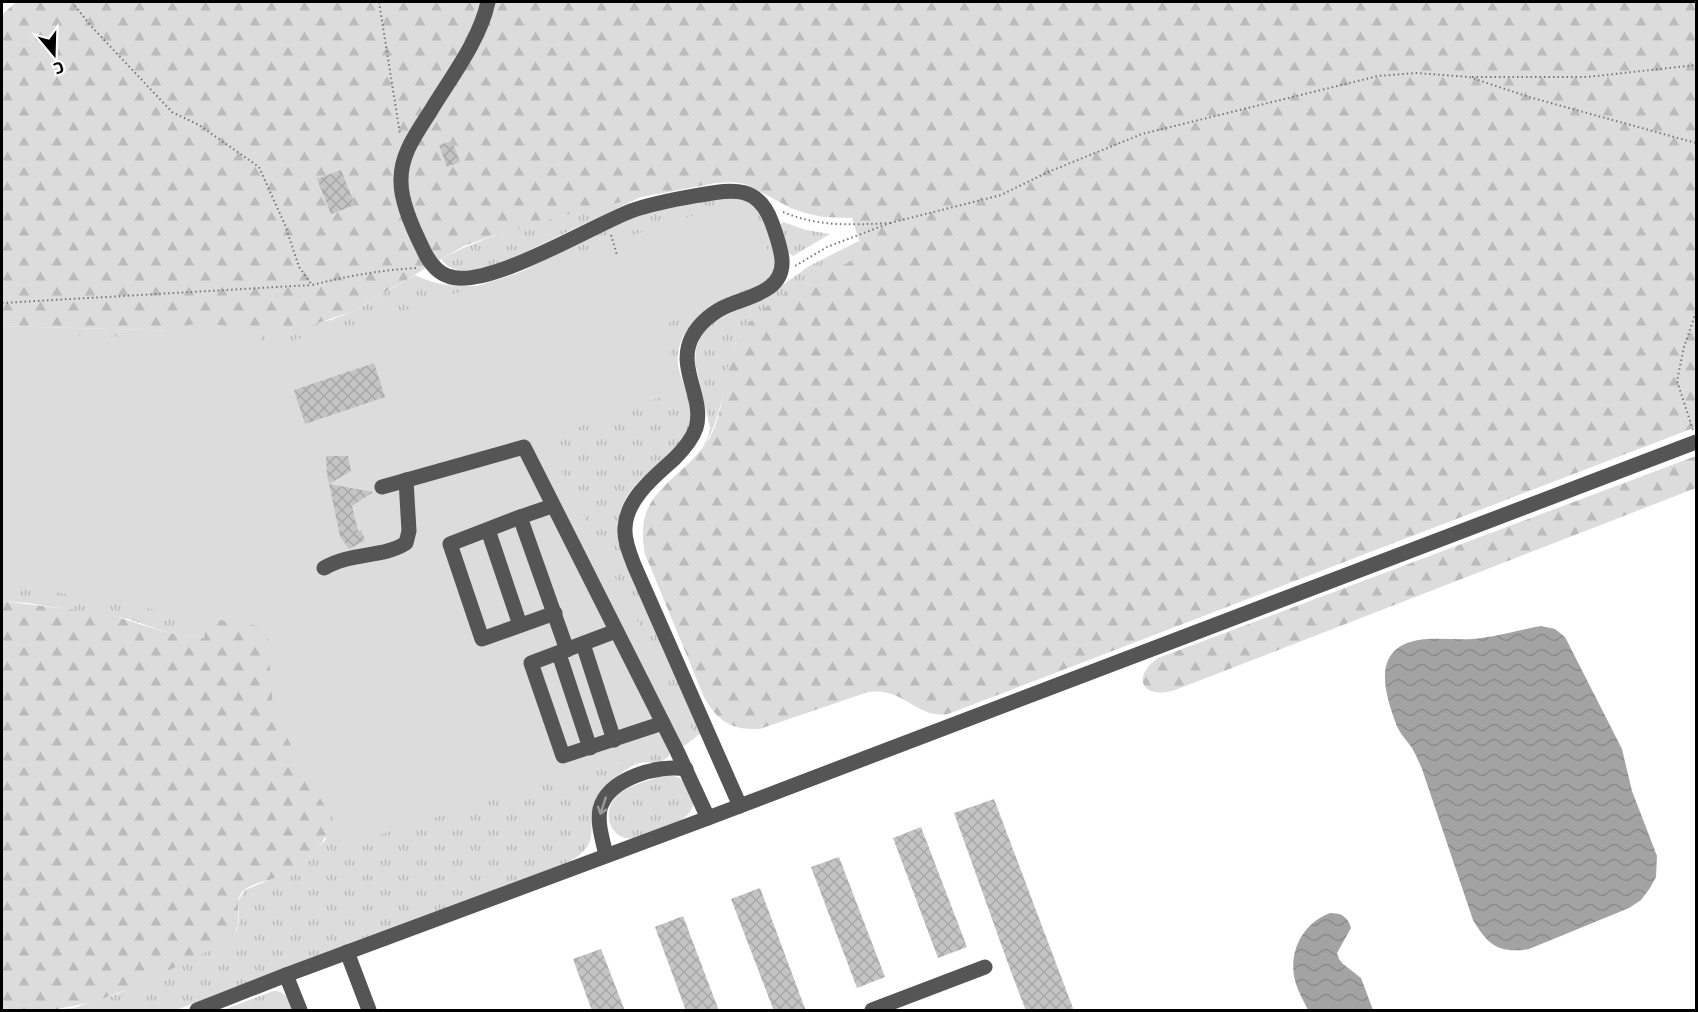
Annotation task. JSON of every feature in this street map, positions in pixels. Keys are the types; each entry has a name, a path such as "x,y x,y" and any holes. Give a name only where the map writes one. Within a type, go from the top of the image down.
{"street":[{"path":"488,2 468,51 413,138 401,171 402,192 418,240 425,255 435,268 449,277 463,278 495,272 634,210 661,202 735,190 747,192 757,198 770,217 782,259 780,271 774,283 757,295 714,314 701,324 692,336 686,361 696,404 696,428 681,452 638,495 628,511 625,529 627,545 634,566 740,806"},
{"path":"197,1011 286,975 740,806 1695,437"},
{"path":"382,487 524,447 686,769 708,818"},
{"path":"324,568 348,557 393,549 406,543 409,531 405,480"},
{"path":"552,506 450,544 482,639 555,612"},
{"path":"520,518 555,612 563,652 590,748"},
{"path":"488,530 520,625"},
{"path":"616,632 531,663 563,756 663,723"},
{"path":"583,644 614,740"},
{"path":"606,855 599,823 600,811 608,792 624,782 652,771 664,768 686,769"},
{"path":"347,952 369,1011"},
{"path":"872,1011 985,968"},
{"path":"286,975 300,1011"}],"path":[{"path":"72,2 91,26 172,112 199,124 259,167 285,225 299,267 312,285"},
{"path":"379,2 404,158"},
{"path":"774,283 827,247 890,223 1001,195 1048,172 1142,134 1378,76 1416,73 1469,77 1587,78 1696,65"},
{"path":"1469,77 1528,97 1696,143"},
{"path":"757,198 776,209 813,223 838,225 890,223"},
{"path":"614,243 617,255"},
{"path":"2,303 312,285 353,274 419,268"},
{"path":"1695,437 1677,381 1684,347 1696,312"}],"green space":[{"path":"16,2 1696,2 1696,427 948,714 927,712 891,694 868,692 760,729 741,728 720,718 704,697 645,554 644,523 652,501 690,462 710,437 718,418 730,358 739,338 751,321 767,306 805,282 864,256 852,218 823,217 805,213 745,184 716,183 565,215 492,236 464,246 354,311 306,327 256,333 2,326 2,15"},
{"path":"641,197 498,265 467,271 453,269 441,259 514,229"},
{"path":"731,197 751,202 757,209 772,242 774,268 762,284 702,315 688,329 681,343 678,366 691,410 690,422 675,450 627,496 620,513 618,534 701,734 671,745 669,756 661,761 636,764 607,785 594,804 592,833 586,849 562,865 176,1010 52,1010 73,1008 117,994 227,941 237,930 238,901 245,890 277,877 310,858 326,839 207,615 204,638 169,633 128,619 2,601 2,549 557,499 511,277 587,238 647,213 675,205"},
{"path":"749,197 776,275 662,326 681,390 545,439 696,737 677,751 671,745 349,844 308,779 273,710 267,627 207,618 204,637 182,635 179,614 38,589 2,587 2,333 134,337 194,324 257,327 265,347 378,319"},
{"path":"783,222 806,230 830,234 793,256 788,253 780,225"},
{"path":"859,241 865,256 828,272 736,342 719,412 700,452 710,428 695,362 700,337 716,320 769,295 809,266"},
{"path":"415,275 449,285 485,285 377,321 255,355 2,377 2,326 256,333 331,320 354,311"},
{"path":"1696,456 1696,488 1175,690 1155,692 1148,690 1144,685 1144,673 1158,658"},
{"path":"2,601 107,614 169,633 204,638 207,614 259,618 272,635 331,811 326,835 314,854 287,873 251,886 240,895 237,927 228,941 141,984 94,1002 52,1010 2,1010"},
{"path":"664,775 677,777 686,785 694,801 686,816 671,826 636,838 620,836 611,826 609,819 611,804 616,797 632,786"},
{"path":"273,991 284,994 292,1010 223,1010"}],"water":[{"path":"1541,626 1555,629 1565,637 1622,749 1632,791 1657,856 1656,877 1641,900 1629,908 1529,949 1510,950 1495,946 1484,936 1473,920 1422,769 1412,748 1396,725 1387,693 1386,667 1390,657 1398,648 1410,642 1427,639 1482,638"},
{"path":"1330,913 1344,916 1350,924 1351,928 1337,953 1343,964 1361,978 1373,1010 1308,1010 1299,991 1294,973 1295,951 1304,932 1320,918"}],"building":[{"path":"452,141 460,162 447,167 439,145"},
{"path":"341,170 355,205 331,214 317,179"},
{"path":"374,363 385,397 305,424 294,390"},
{"path":"326,456 348,456 351,471 329,484"},
{"path":"329,484 373,492 352,506 358,531 361,530 365,540 349,549 340,536"},
{"path":"994,799 1074,1011 1026,1011 1010,969 954,813"},
{"path":"921,827 967,947 938,958 893,838"},
{"path":"839,857 885,977 857,988 811,867"},
{"path":"760,888 806,1011 774,1011 731,899"},
{"path":"683,916 719,1011 686,1011 655,927"},
{"path":"601,949 625,1011 592,1011 573,959"}]}
